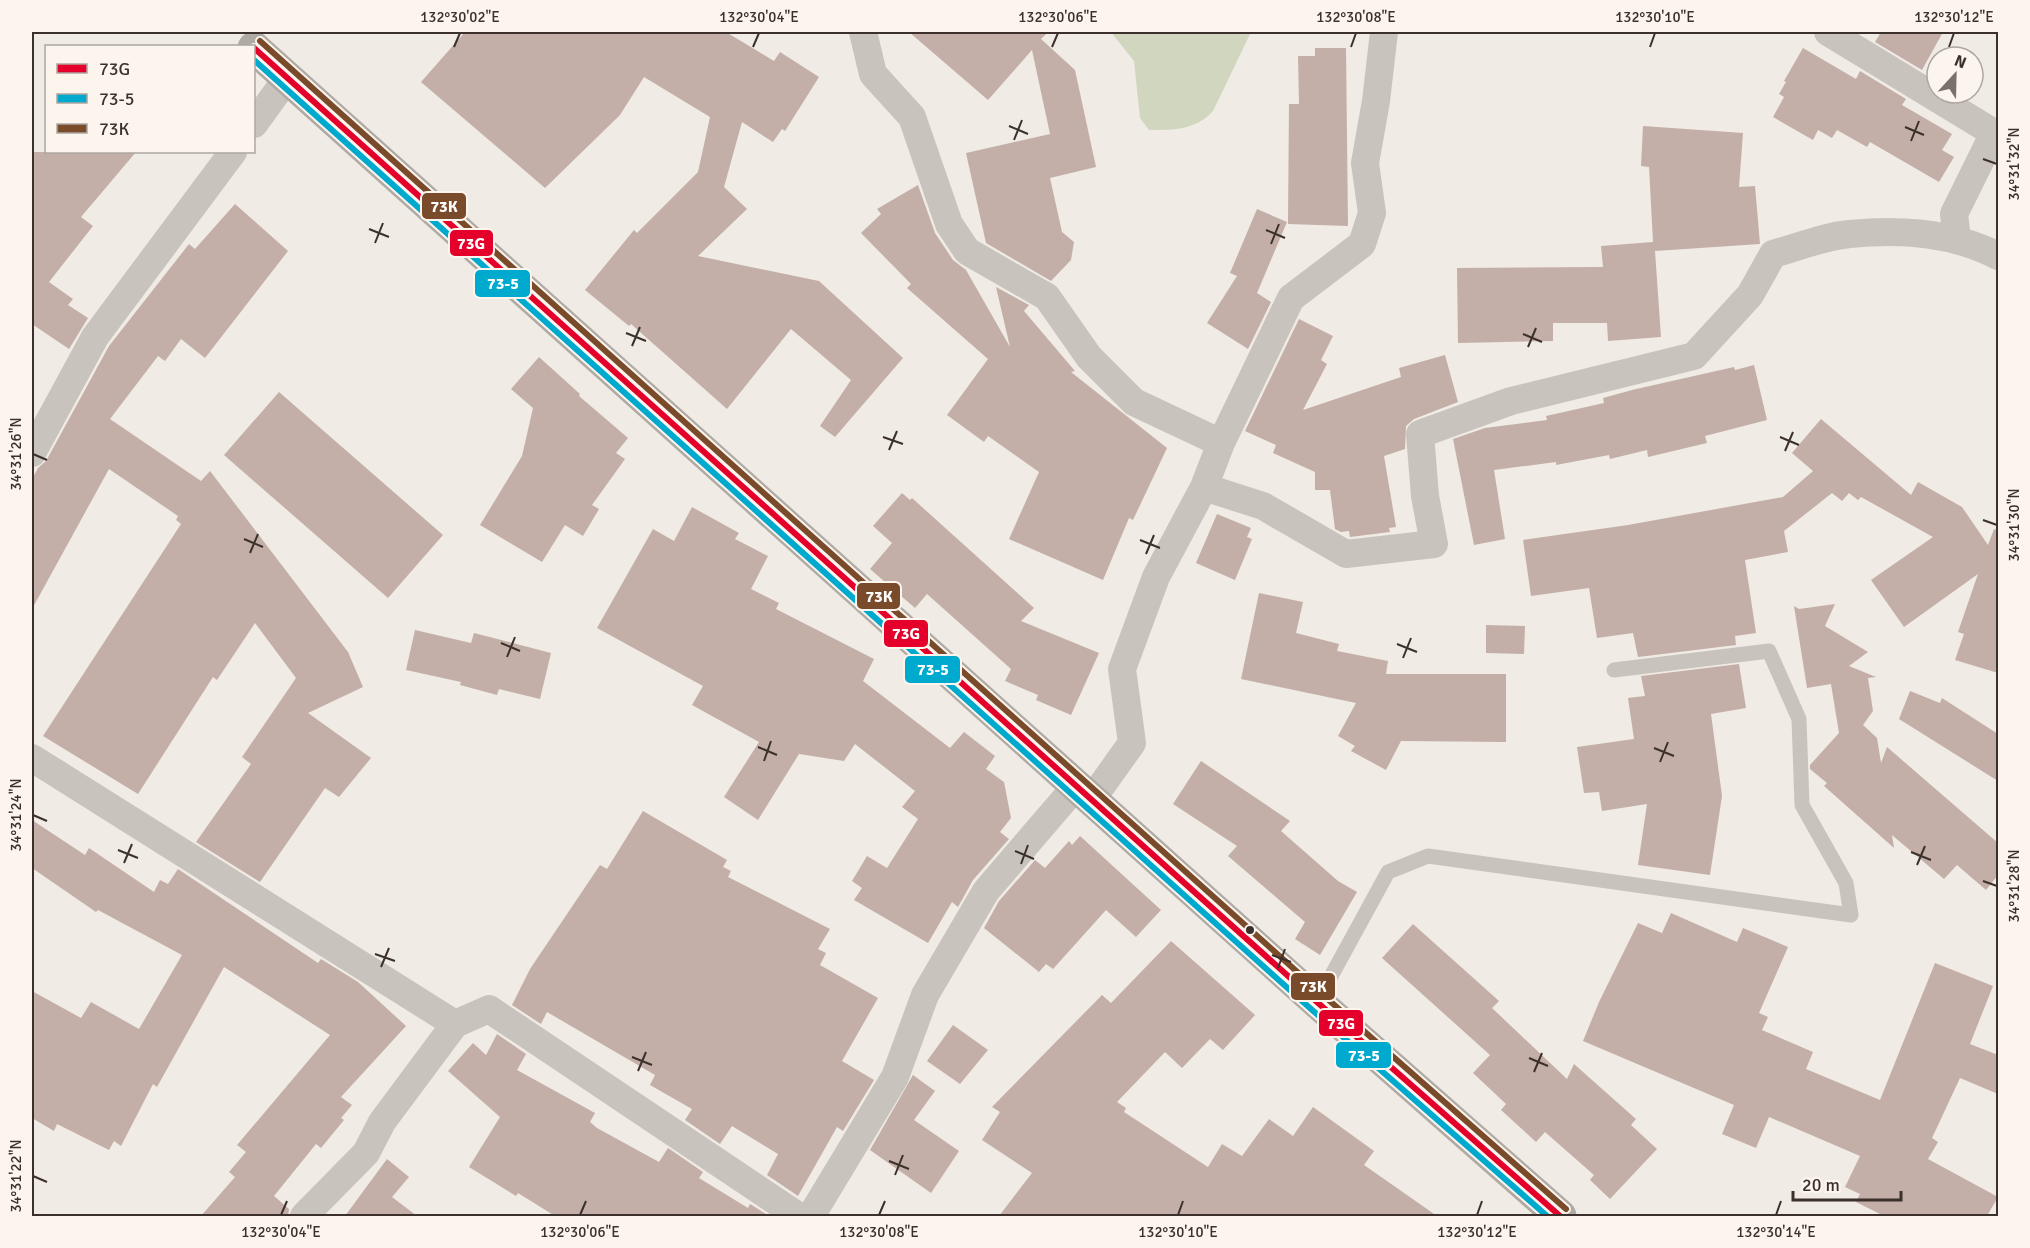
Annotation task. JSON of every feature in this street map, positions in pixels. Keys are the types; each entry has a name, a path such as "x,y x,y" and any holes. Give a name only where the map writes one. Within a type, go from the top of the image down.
{"highway":[{"path":"233,32 249,45"},
{"path":"255,50 1317,1002 1560,1216"}],"street":[{"path":"863,32 873,74 912,117 949,224 968,251 1047,297 1089,357 1134,402 1221,443"},
{"path":"810,1216 895,1077 925,995 986,891 1132,743 1122,669 1155,577 1204,487 1221,443 1291,298 1362,244 1372,213 1365,163 1376,101 1384,32"},
{"path":"1828,32 1994,133 1954,214 1957,239"},
{"path":"255,123 288,77"},
{"path":"32,453 95,337 232,153"},
{"path":"1204,487 1263,506 1346,554 1434,544 1425,496 1420,434 1511,401 1694,356 1750,295 1773,254 1848,234 1912,233 1957,239 1998,256"},
{"path":"32,758 455,1024"},
{"path":"304,1216 366,1153 382,1122 455,1024 489,1009 798,1216"}],"lane":[{"path":"1317,1002 1389,872 1428,856 1851,915 1846,884 1802,805 1800,719 1768,651 1614,670"}],"green space":[{"path":"1111,32 1251,32 1213,111 1199,122 1184,128 1149,130 1140,118 1134,61"}],"building":[{"path":"465,32 726,32 774,61 780,52 819,77 785,131 782,129 773,142 742,122 724,187 747,209 698,256 819,281 903,358 835,437 820,426 851,380 791,329 727,409 631,324 629,326 585,290 634,230 637,233 698,172 710,117 644,77 620,115 545,188 421,82"},
{"path":"909,32 1048,32 1041,39 1075,70 1096,167 1050,178 1062,232 1074,242 1071,260 1051,281 986,243 966,153 1050,134 1032,50 988,100"},
{"path":"1881,32 1943,32 1936,45 1925,45 1925,65 1922,70 1875,42"},
{"path":"1315,48 1346,48 1348,226 1288,224 1289,104 1299,104 1298,56 1315,56"},
{"path":"1803,48 1856,79 1860,71 1906,99 1902,105 1952,134 1942,150 1954,157 1939,182 1870,142 1867,147 1837,130 1832,138 1818,130 1813,140 1773,117 1784,97 1779,94 1786,82 1784,81"},
{"path":"1643,126 1743,133 1739,187 1755,186 1760,244 1655,251 1661,337 1608,341 1607,323 1553,323 1553,341 1458,343 1457,268 1603,267 1601,246 1653,242 1649,167 1641,166"},
{"path":"32,152 135,153 81,217 93,226 49,282 73,299 68,305 88,318 69,349 32,324"},
{"path":"918,185 935,233 953,260 966,270 1010,347 996,287 1029,305 1024,311 1075,371 1071,372 1167,448 1133,520 1129,518 1103,580 1009,539 1039,472 988,436 984,442 947,415 988,359 907,288 911,284 861,233 881,214 877,209"},
{"path":"235,204 288,251 205,358 181,339 165,361 158,356 110,419 201,481 210,471 348,652 363,687 308,713 371,758 339,797 325,788 260,882 196,842 251,764 242,757 296,678 255,623 217,680 213,677 138,794 43,736 181,524 176,520 178,516 109,469 32,609 32,479 38,468 46,461 109,346 189,244 195,249"},
{"path":"1257,209 1287,222 1257,293 1271,302 1248,349 1207,323 1237,276 1230,273"},
{"path":"1299,319 1333,336 1321,360 1327,364 1303,410 1401,377 1399,368 1445,355 1458,402 1414,419 1406,426 1405,449 1384,456 1396,527 1389,528 1390,532 1350,537 1349,531 1341,532 1335,529 1330,490 1315,490 1315,472 1273,453 1276,445 1245,431"},
{"path":"539,357 580,394 579,396 628,438 616,453 625,459 592,505 599,509 583,536 565,525 542,562 480,525 522,456 533,408 511,389"},
{"path":"1754,365 1767,420 1705,436 1707,443 1648,457 1647,450 1610,459 1609,455 1556,465 1556,462 1494,470 1505,539 1474,545 1453,439 1485,428 1547,420 1546,416 1604,403 1603,398 1632,390 1734,367 1735,370"},
{"path":"279,392 443,535 388,598 224,455"},
{"path":"1821,419 1911,495 1918,482 1962,507 1988,545 1994,529 1998,530 1998,673 1955,660 1964,634 1958,632 1978,574 1904,627 1871,580 1933,537 1861,497 1858,500 1849,493 1842,501 1832,493 1784,531 1788,552 1745,560 1756,633 1735,636 1736,645 1638,657 1633,633 1597,638 1589,588 1531,596 1523,540 1628,525 1783,497 1813,471 1792,453"},
{"path":"902,493 910,500 912,498 1034,608 1021,621 1099,653 1071,715 1036,700 1038,695 1005,681 1011,669 927,594 915,608 870,569 892,543 873,526"},
{"path":"692,507 739,533 735,539 768,556 751,589 779,603 776,609 874,659 863,681 950,748 964,732 995,756 986,769 1004,782 1011,818 1000,832 1009,839 973,880 958,907 952,902 928,943 854,900 862,888 852,881 867,856 887,868 918,819 902,807 915,791 855,744 844,761 799,754 758,820 724,797 759,742 692,705 703,686 597,628 653,529 674,541"},
{"path":"1217,514 1251,528 1247,537 1252,539 1235,580 1196,563"},
{"path":"1259,593 1303,602 1296,633 1339,644 1337,651 1388,661 1386,674 1506,674 1506,742 1401,741 1386,770 1351,751 1355,746 1338,736 1356,703 1241,679"},
{"path":"1835,604 1825,626 1868,652 1849,666 1876,677 1868,678 1873,711 1863,725 1877,738 1881,763 1887,747 1998,843 1998,875 1986,890 1957,865 1944,879 1892,835 1894,848 1824,786 1827,783 1810,769 1810,765 1839,733 1831,684 1807,688 1794,606 1799,609"},
{"path":"1486,625 1525,626 1524,654 1486,653"},
{"path":"415,630 471,643 474,633 551,653 540,699 499,689 497,695 460,685 461,682 406,670"},
{"path":"1739,664 1746,708 1711,714 1722,796 1710,875 1638,865 1647,804 1602,811 1599,792 1584,793 1577,747 1634,739 1628,698 1645,696 1641,676"},
{"path":"1910,691 1940,703 1942,698 1998,734 1998,781 1899,719"},
{"path":"1201,761 1290,821 1281,831 1338,881 1357,892 1320,955 1295,939 1305,922 1228,856 1237,846 1173,804"},
{"path":"643,811 727,860 723,867 731,871 728,877 830,929 818,949 826,953 820,965 878,998 842,1061 874,1080 843,1131 837,1127 798,1196 767,1175 778,1154 732,1126 720,1144 685,1120 692,1109 650,1085 655,1075 547,1012 541,1024 512,1005 530,969 600,865 607,869"},
{"path":"32,820 85,855 89,848 154,892 160,880 168,884 178,869 318,963 321,959 358,982 406,1026 341,1097 352,1105 341,1118 344,1120 321,1148 316,1144 274,1196 289,1209 288,1216 201,1216 235,1177 229,1172 246,1152 237,1145 330,1035 224,967 157,1087 153,1084 121,1146 114,1141 109,1150 57,1124 54,1131 32,1118 32,991 81,1018 91,1002 139,1029 182,955 98,910 96,912 32,868"},
{"path":"1080,836 1161,910 1136,937 1106,910 1053,969 1046,964 1039,972 984,928 999,901 1035,860 1045,868 1069,841 1072,845"},
{"path":"1671,913 1737,942 1743,928 1788,947 1759,1013 1768,1017 1762,1030 1813,1052 1806,1069 1880,1100 1935,963 1993,986 1970,1044 1998,1055 1998,1094 1960,1078 1932,1138 1938,1142 1928,1159 1998,1197 1987,1216 1884,1216 1856,1202 1860,1194 1845,1187 1860,1156 1769,1117 1756,1148 1722,1134 1734,1105 1583,1041 1599,1002 1638,923 1662,933"},
{"path":"1413,924 1499,1001 1492,1008 1567,1079 1574,1064 1636,1119 1631,1125 1657,1149 1610,1199 1590,1180 1594,1175 1545,1132 1536,1142 1501,1110 1506,1104 1473,1073 1490,1055 1382,958"},
{"path":"1171,941 1255,1015 1223,1050 1210,1039 1182,1068 1165,1052 1117,1102 1126,1108 1124,1112 1208,1167 1222,1144 1242,1156 1269,1119 1293,1136 1313,1107 1374,1151 1364,1165 1437,1216 999,1216 1032,1173 982,1140 1000,1112 992,1107 1102,995 1111,1003"},
{"path":"953,1025 988,1050 960,1084 927,1061"},
{"path":"497,1034 526,1054 517,1070 595,1113 590,1122 597,1128 659,1162 668,1148 703,1172 699,1178 748,1208 750,1204 769,1216 555,1216 518,1193 516,1196 469,1167 500,1117 448,1071 473,1043 486,1055"},
{"path":"913,1075 935,1091 914,1120 959,1151 931,1193 870,1150"},
{"path":"387,1159 409,1177 392,1197 417,1216 345,1216"}],"transit line":[{"name":"73K","path":"260,41 1323,995 1566,1209"},
{"name":"73G","path":"255,49 1317,1002 1560,1216"},
{"name":"73-5","path":"255,61 1311,1009 1547,1216"}]}
